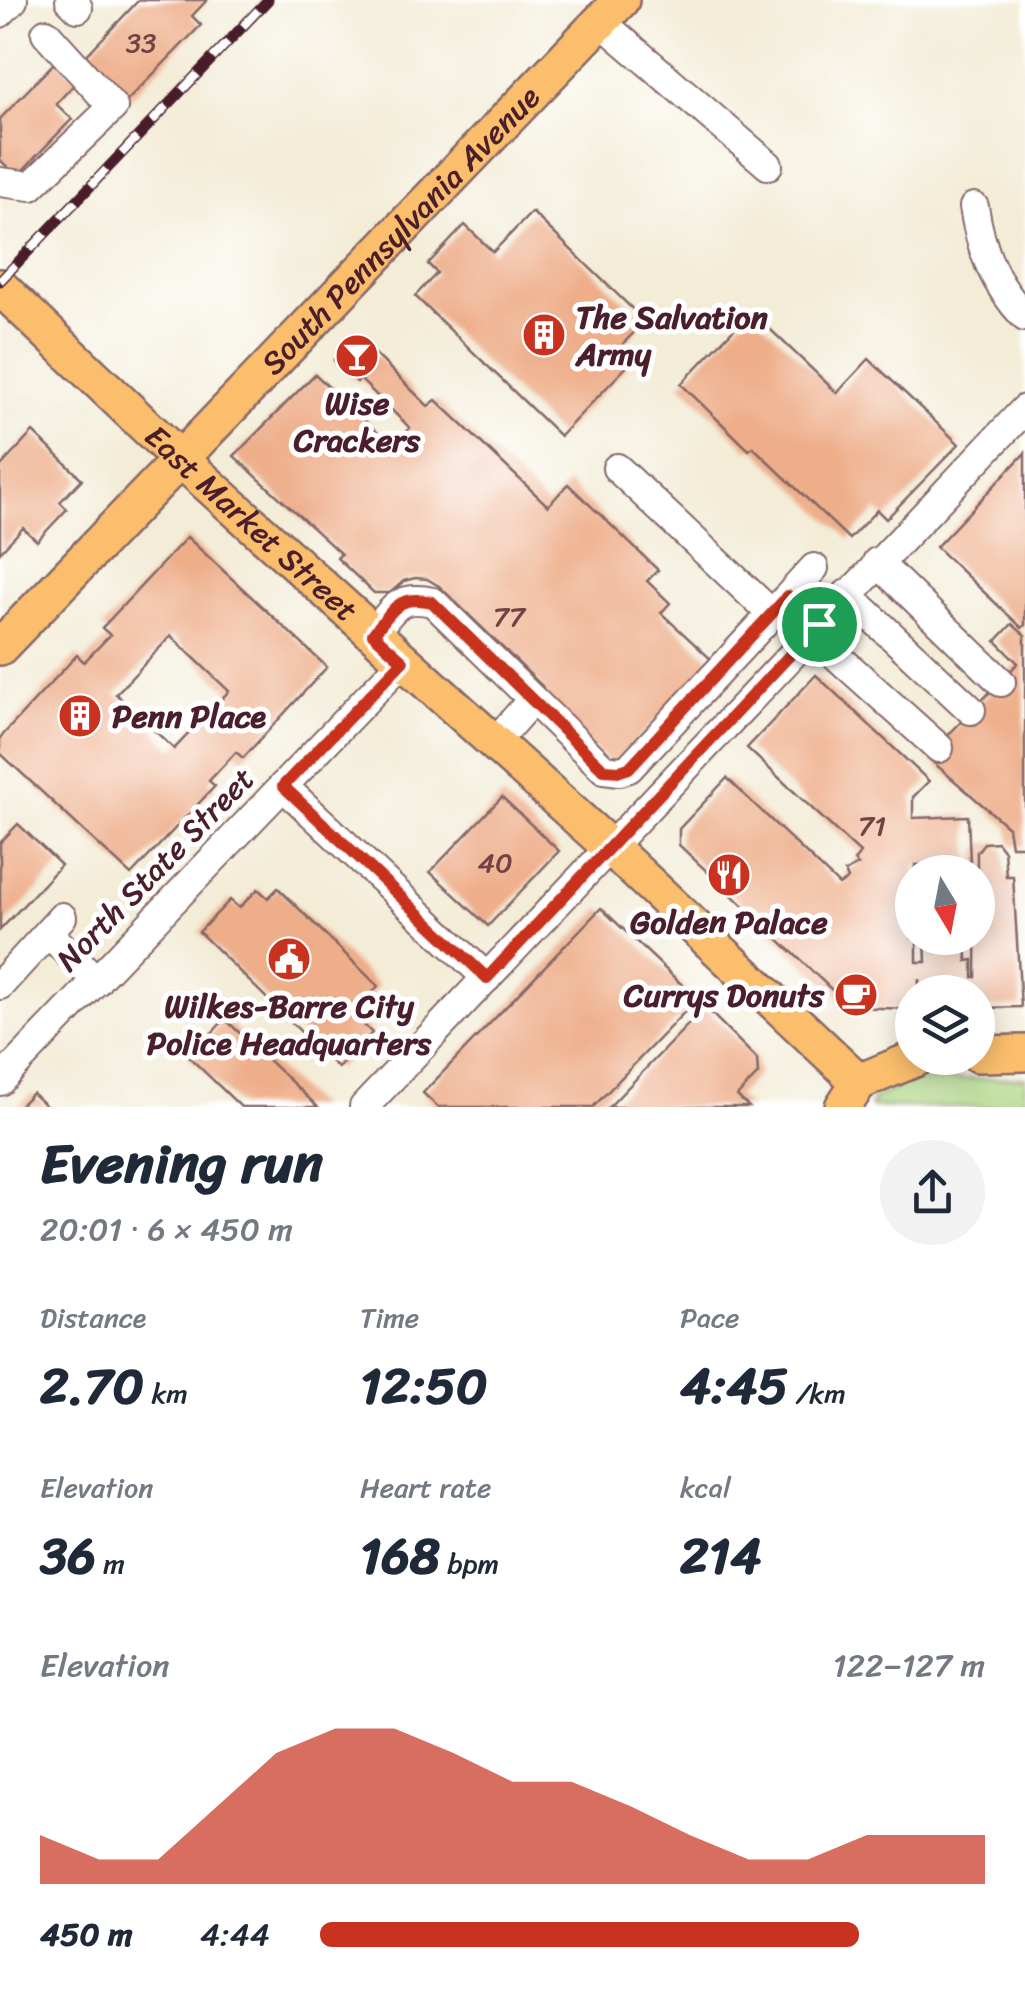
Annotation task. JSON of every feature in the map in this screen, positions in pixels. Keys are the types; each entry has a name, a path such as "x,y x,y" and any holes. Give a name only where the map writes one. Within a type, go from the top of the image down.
{"main road":[{"name":"South Pennsylvania Avenue","path":"0,646 610,11"},
{"name":"East Market Street","path":"0,287 179,458 611,848 851,1094"},
{"path":"995,1054 1025,1053"},
{"path":"851,1094 895,1070"}],"street":[{"path":"0,14 13,0"},
{"path":"610,11 768,165"},
{"path":"0,182 31,186 113,107 46,33"},
{"path":"974,207 982,249 995,280 1025,317"},
{"path":"364,1107 1025,409"},
{"path":"618,468 780,605 815,629 938,748"},
{"path":"877,562 1000,682"},
{"path":"373,634 400,602 412,598 432,602 604,770 620,771 629,768 814,568"},
{"path":"847,594 971,710"},
{"name":"North State Street","path":"0,1081 403,661"},
{"path":"494,743 531,701"},
{"path":"283,786 487,978"},
{"path":"0,985 55,925 97,980"}],"green space":[{"path":"1025,1077 1025,1107 871,1107 874,1098 913,1081"}],"building":[{"path":"139,0 207,0 192,16 201,25 126,102 82,60"},
{"path":"57,60 78,80 56,104 72,119 17,176 0,160 0,119"},
{"name":"The Salvation Army","path":"532,212 645,321 619,348 632,361 560,436 415,296 437,273 428,264 465,225 493,252"},
{"path":"751,311 837,393 869,359 959,444 886,519 877,510 849,539 681,384"},
{"path":"358,337 428,406 436,400 548,506 568,484 658,570 647,581 670,603 661,613 713,661 612,766 555,713 542,686 439,586 415,578 404,581 390,593 374,593 337,558 341,554 234,456 315,374 392,446 410,428 360,379 357,382 334,360"},
{"path":"33,432 82,479 60,502 67,509 37,541 23,528 0,552 0,467"},
{"path":"1025,453 1025,625 1022,628 936,547"},
{"name":"Penn Place","path":"187,537 327,667 243,758 236,752 209,781 215,786 131,875 0,753 0,738 77,655 84,662 110,635 102,628","holes":["171,636 229,691 174,749 116,694"]},
{"path":"1012,624 1025,635 1025,846 1011,846 1008,827 927,757 1018,663 996,641"},
{"path":"816,675 929,781 913,797 913,818 968,816 970,855 895,855 895,955 917,955 917,962 926,962 926,955 967,955 967,961 973,960 973,975 895,975 895,1008 850,1007 679,845 679,829 727,778 839,885 848,879 845,872 858,865 854,861 860,853 747,748"},
{"path":"502,797 559,851 488,926 430,872"},
{"path":"18,824 61,865 0,930 0,843"},
{"path":"997,842 1004,851 1006,876 1013,876 1021,1007 995,1008 995,975 976,975 976,955 995,955 995,855 977,855 984,843"},
{"name":"Wilkes-Barre City Police Headquarters","path":"278,888 378,986 371,994 383,1006 364,1025 372,1033 338,1068 199,932 230,900 239,908 258,889 268,898"},
{"path":"601,908 697,999 593,1107 438,1107 423,1093"},
{"path":"705,1007 757,1059 758,1074 737,1096 749,1107 609,1107"},
{"path":"225,1019 318,1107 241,1107 189,1057"},
{"path":"32,1093 47,1107 18,1107"}],"railway":[{"path":"0,281 268,0"}],"place":[{"name":"The Salvation Army","path":"544,335"},
{"name":"Wise Crackers","path":"357,356"},
{"name":"Penn Place","path":"80,716"},
{"name":"Golden Palace","path":"729,875"},
{"name":"Wilkes-Barre City Police Headquarters","path":"289,959"},
{"name":"Currys Donuts","path":"856,995"}],"route":[{"path":"788,596 819,624 487,978 283,786 403,661 373,634 400,602 412,598 432,602 604,770 629,768 788,596"}]}
